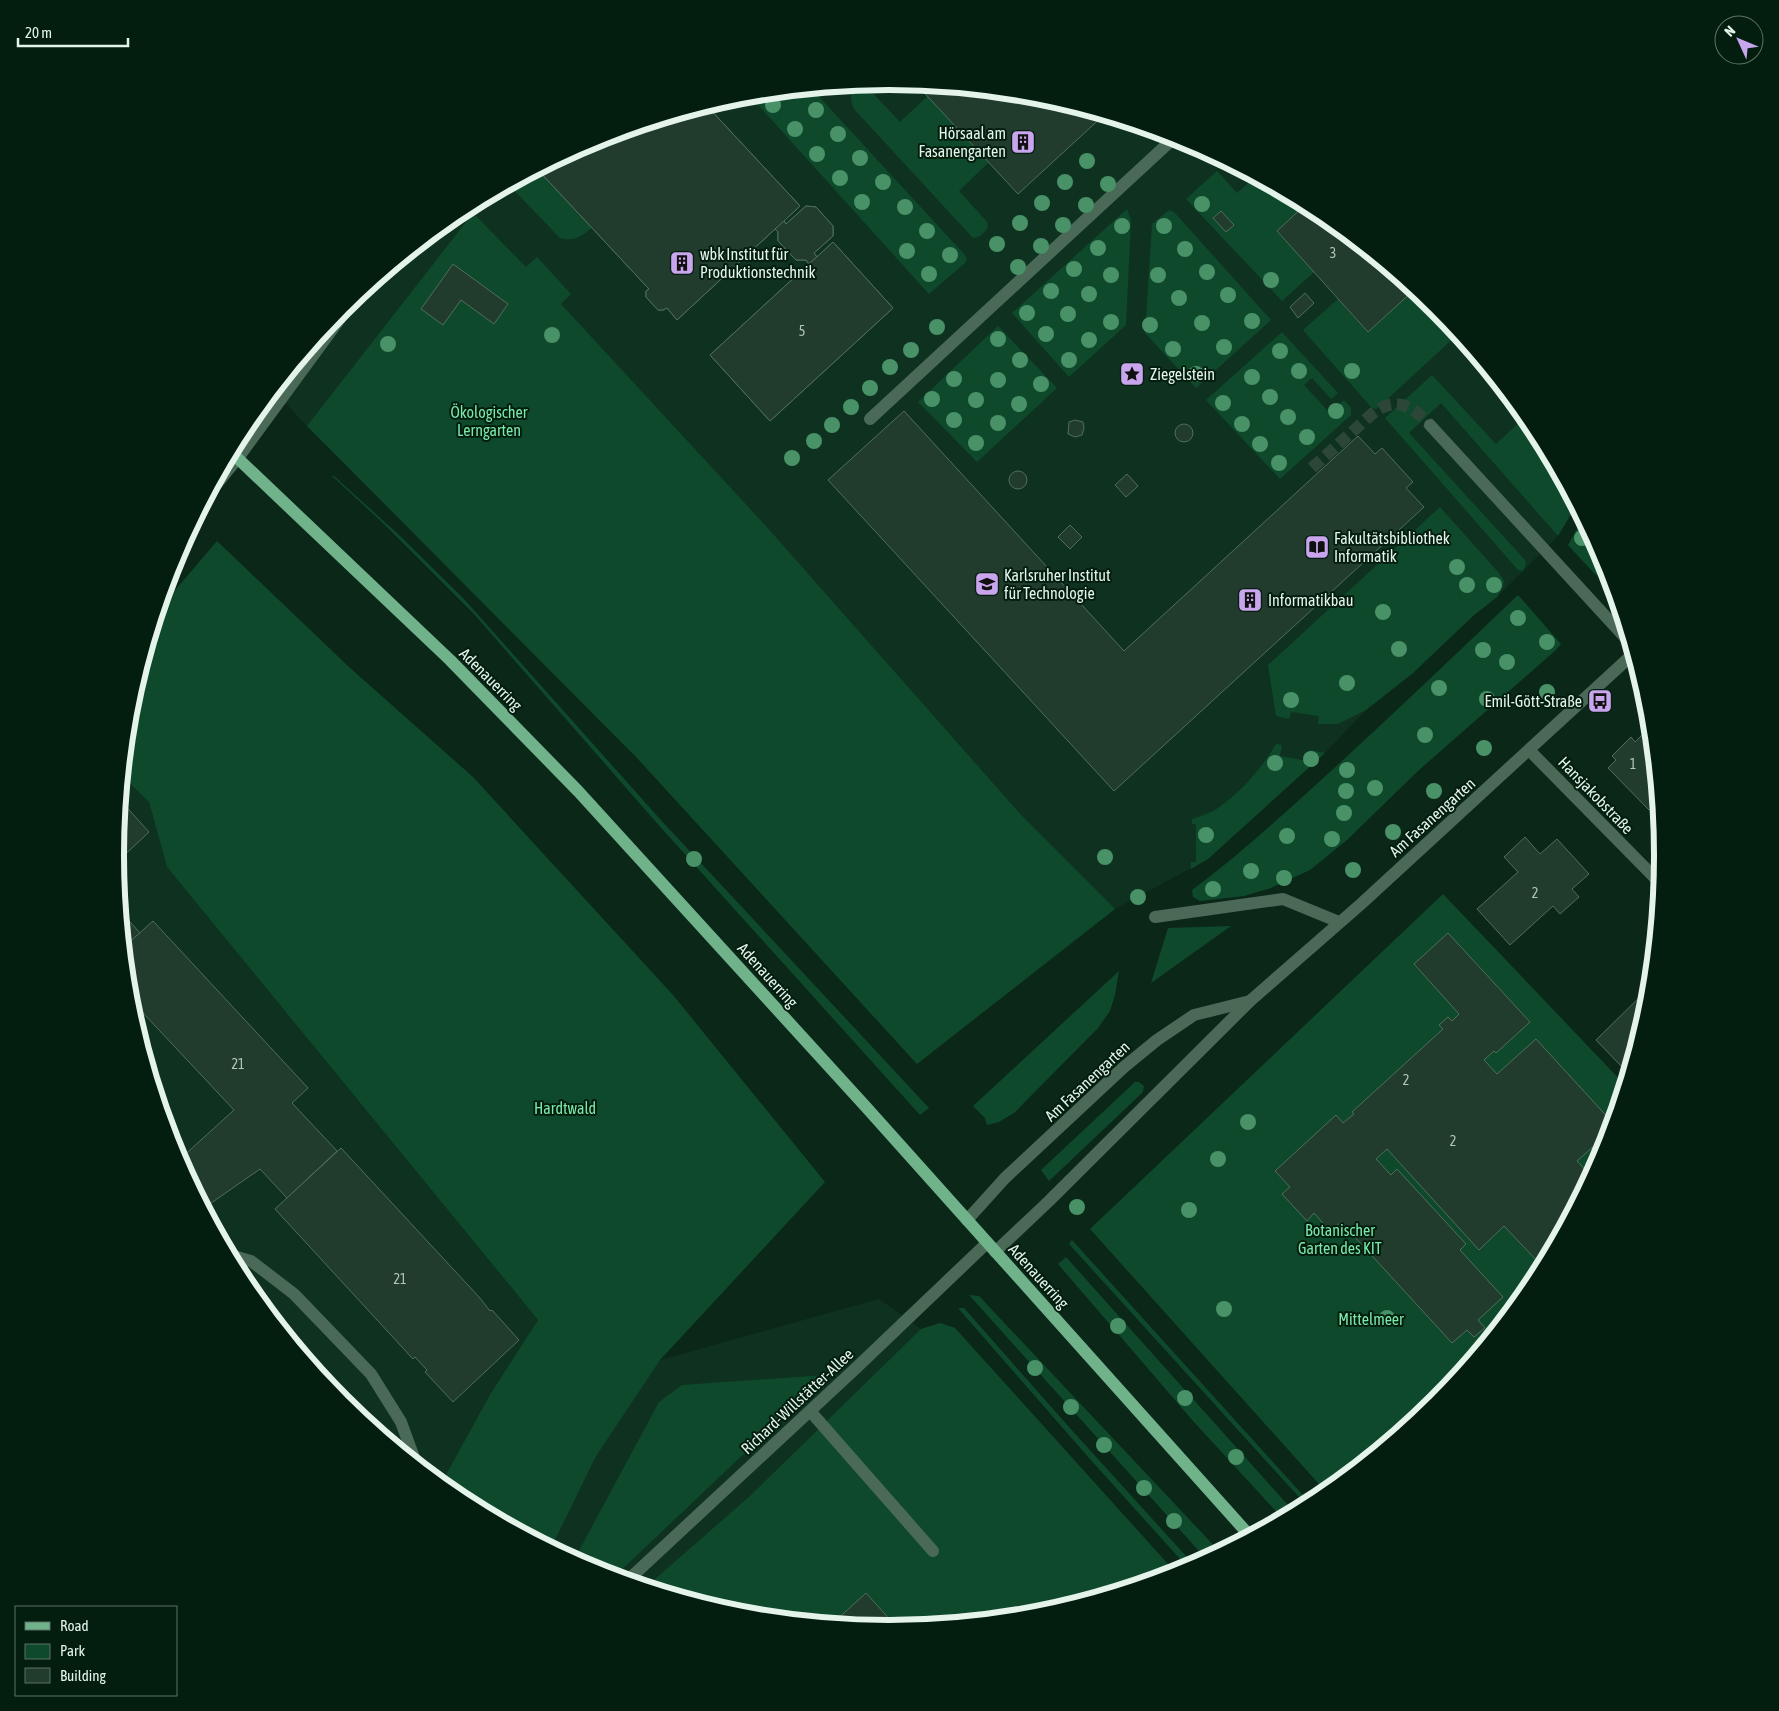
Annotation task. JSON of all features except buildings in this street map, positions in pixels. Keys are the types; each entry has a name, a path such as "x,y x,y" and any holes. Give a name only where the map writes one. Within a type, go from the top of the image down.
{"main road":[{"name":"Adenauerring","path":"237,457 450,660 578,791 967,1220 1246,1532"}],"street":[{"path":"870,419 1168,143"},
{"path":"249,437 318,347"},
{"path":"1430,425 1622,634"},
{"name":"Am Fasanengarten","path":"991,1247 1049,1201 1250,1001 1340,922 1629,658"},
{"name":"Hansjakobstraße","path":"1529,750 1654,877"},
{"path":"1155,917 1283,900 1340,922"},
{"name":"Am Fasanengarten","path":"967,1220 1005,1178 1124,1066 1157,1040 1194,1015 1250,1001"},
{"name":"Richard-Willstätter-Allee","path":"632,1576 810,1411 991,1247"},
{"path":"239,1258 251,1261 294,1294 370,1374 401,1422 412,1454"},
{"path":"810,1411 933,1550"}],"shaded area":[{"name":"Karlsruher Institut für Technologie","path":"890,90 940,92 1039,105 1088,116 1136,131 1182,148 1228,169 1315,219 1356,248 1394,280 1431,314 1465,351 1497,389 1526,430 1573,511 1558,536 1497,597 1473,616 1413,673 1366,710 1325,753 1208,859 1115,909 917,1064 637,758 278,395 348,314 423,248 464,219 551,169 597,148 643,131 691,116 740,105 839,92"},
{"path":"128,782 149,802 167,867 538,1320 491,1393 660,1360 879,1299 921,1329 940,1323 955,1328 1171,1567 1088,1595 1039,1606 989,1614 940,1619 890,1621 839,1619 790,1614 740,1606 691,1595 597,1563 551,1542 464,1492 423,1463 385,1431 348,1397 314,1360 282,1322 253,1281 203,1194 182,1148 165,1102 150,1054 139,1005 126,906 124,856"}],"green space":[{"path":"852,91 870,91 900,122 928,96 989,162 959,191 987,222 988,227 982,234 973,238 854,109 851,97"},
{"path":"817,94 964,254 967,259 965,263 929,294 756,102"},
{"path":"1217,171 1237,193 1250,181 1272,193 1300,210 1277,231 1314,272 1282,301 1186,199"},
{"path":"542,174 592,228 574,239 560,238 513,190"},
{"path":"1127,209 1131,220 1126,325 1069,377 1012,313"},
{"path":"1169,210 1174,212 1271,320 1196,388 1145,333 1152,224"},
{"name":"Ökologischer Lerngarten","path":"473,213 526,267 537,257 571,294 561,304 765,525 1022,816 1115,909 917,1064 637,758 307,426"},
{"path":"1409,294 1453,338 1376,409 1372,408 1303,330 1338,299 1368,332"},
{"path":"998,326 1057,388 977,462 918,402"},
{"path":"1282,332 1338,393 1331,399 1312,378 1304,385 1330,413 1344,400 1351,408 1351,415 1280,479 1206,400"},
{"path":"1432,375 1496,444 1520,422 1573,511 1558,536 1441,403 1409,433 1525,560 1526,565 1523,571 1518,570 1385,418"},
{"path":"332,476 399,535 464,599 659,818 929,1108 920,1115 655,821 474,614 383,523"},
{"path":"1440,507 1499,573 1504,581 1497,597 1473,616 1413,673 1366,710 1338,724 1318,724 1319,716 1291,712 1289,719 1276,716 1268,665"},
{"path":"1579,524 1604,582 1592,571 1568,545"},
{"name":"Hardtwald","path":"217,541 349,667 473,777 673,995 825,1182 660,1360 596,1456 553,1543 507,1518 444,1478 491,1393 538,1320 167,867 149,802 128,782 139,706 150,657 169,597"},
{"path":"1518,595 1561,644 1556,650 1419,770 1347,840 1310,870 1271,888 1244,896 1200,901 1193,897 1192,890 1273,824 1394,713"},
{"path":"1276,744 1282,745 1280,756 1307,761 1310,750 1325,753 1208,859 1191,869 1191,862 1196,862 1196,824 1192,824 1192,819 1215,810 1243,787"},
{"name":"Botanischer Garten des KIT","path":"1443,894 1621,1081 1597,1148 1576,1194 1526,1281 1497,1322 1431,1397 1356,1463 1322,1487 1090,1229"},
{"path":"1231,926 1151,983 1168,928"},
{"path":"1119,971 1110,1011 1098,1028 1014,1113 999,1122 987,1125 985,1118 973,1106"},
{"path":"1135,1082 1139,1082 1144,1086 1143,1092 1049,1181 1041,1170"},
{"path":"1072,1240 1305,1498 1302,1500 1069,1244"},
{"path":"1066,1257 1290,1507 1278,1514 1193,1421 1058,1264"},
{"path":"969,1295 979,1296 1216,1548 1202,1554"},
{"path":"958,1308 964,1308 1189,1560 1183,1562"},
{"path":"940,1323 955,1328 1171,1567 1088,1595 1039,1606 940,1619 892,1621 866,1593 838,1619 740,1606 691,1595 651,1583 750,1496 921,1329"},
{"path":"827,1375 620,1571 577,1554 659,1402 682,1385"}],"tunnel":[{"path":"1312,468 1372,414 1389,405 1396,404 1410,408 1430,425"}],"place":[{"name":"Hörsaal am Fasanengarten","path":"1023,142"},
{"name":"wbk Institut für Produktionstechnik","path":"682,263"},
{"name":"Ziegelstein","path":"1132,374"},
{"name":"Fakultätsbibliothek Informatik","path":"1317,547"},
{"name":"Karlsruher Institut für Technologie","path":"987,584"},
{"name":"Informatikbau","path":"1250,600"},
{"name":"Emil-Gött-Straße","path":"1600,701"}],"park label":[{"name":"Mittelmeer","path":"1371,1319"}]}
